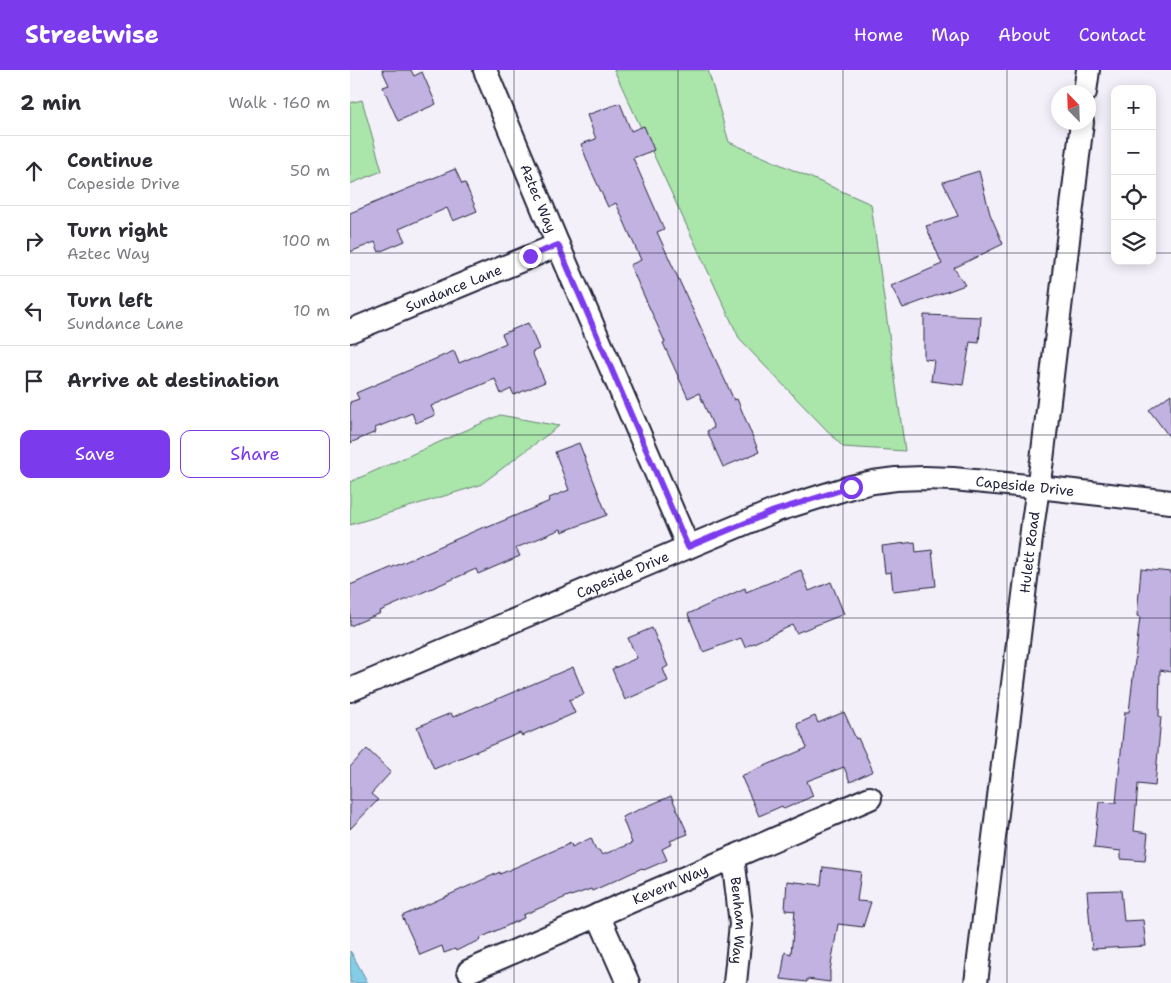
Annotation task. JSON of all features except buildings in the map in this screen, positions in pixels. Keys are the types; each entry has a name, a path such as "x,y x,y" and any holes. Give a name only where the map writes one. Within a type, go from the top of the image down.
{"street":[{"name":"Aztec Way","path":"485,70 688,547"},
{"path":"1086,85 1088,70"},
{"name":"Hulett Road","path":"976,983 1081,130"},
{"name":"Sundance Lane","path":"350,331 558,245"},
{"name":"Capeside Drive","path":"350,690 774,511 836,491 873,482 896,479 953,479 1171,502"},
{"name":"Kevern Way","path":"469,971 870,798"},
{"name":"Benham Way","path":"733,857 741,924 735,983"},
{"path":"598,915 628,983"}],"green space":[{"path":"614,70 708,70 729,142 871,204 905,451 843,447 740,340"},
{"path":"362,100 382,171 350,184 350,103"},
{"path":"500,415 559,426 480,485 350,525 350,482"}],"water":[{"path":"351,952 368,983 350,983"}],"route":[{"path":"530,256 558,245 688,547 774,511 851,487"}]}
